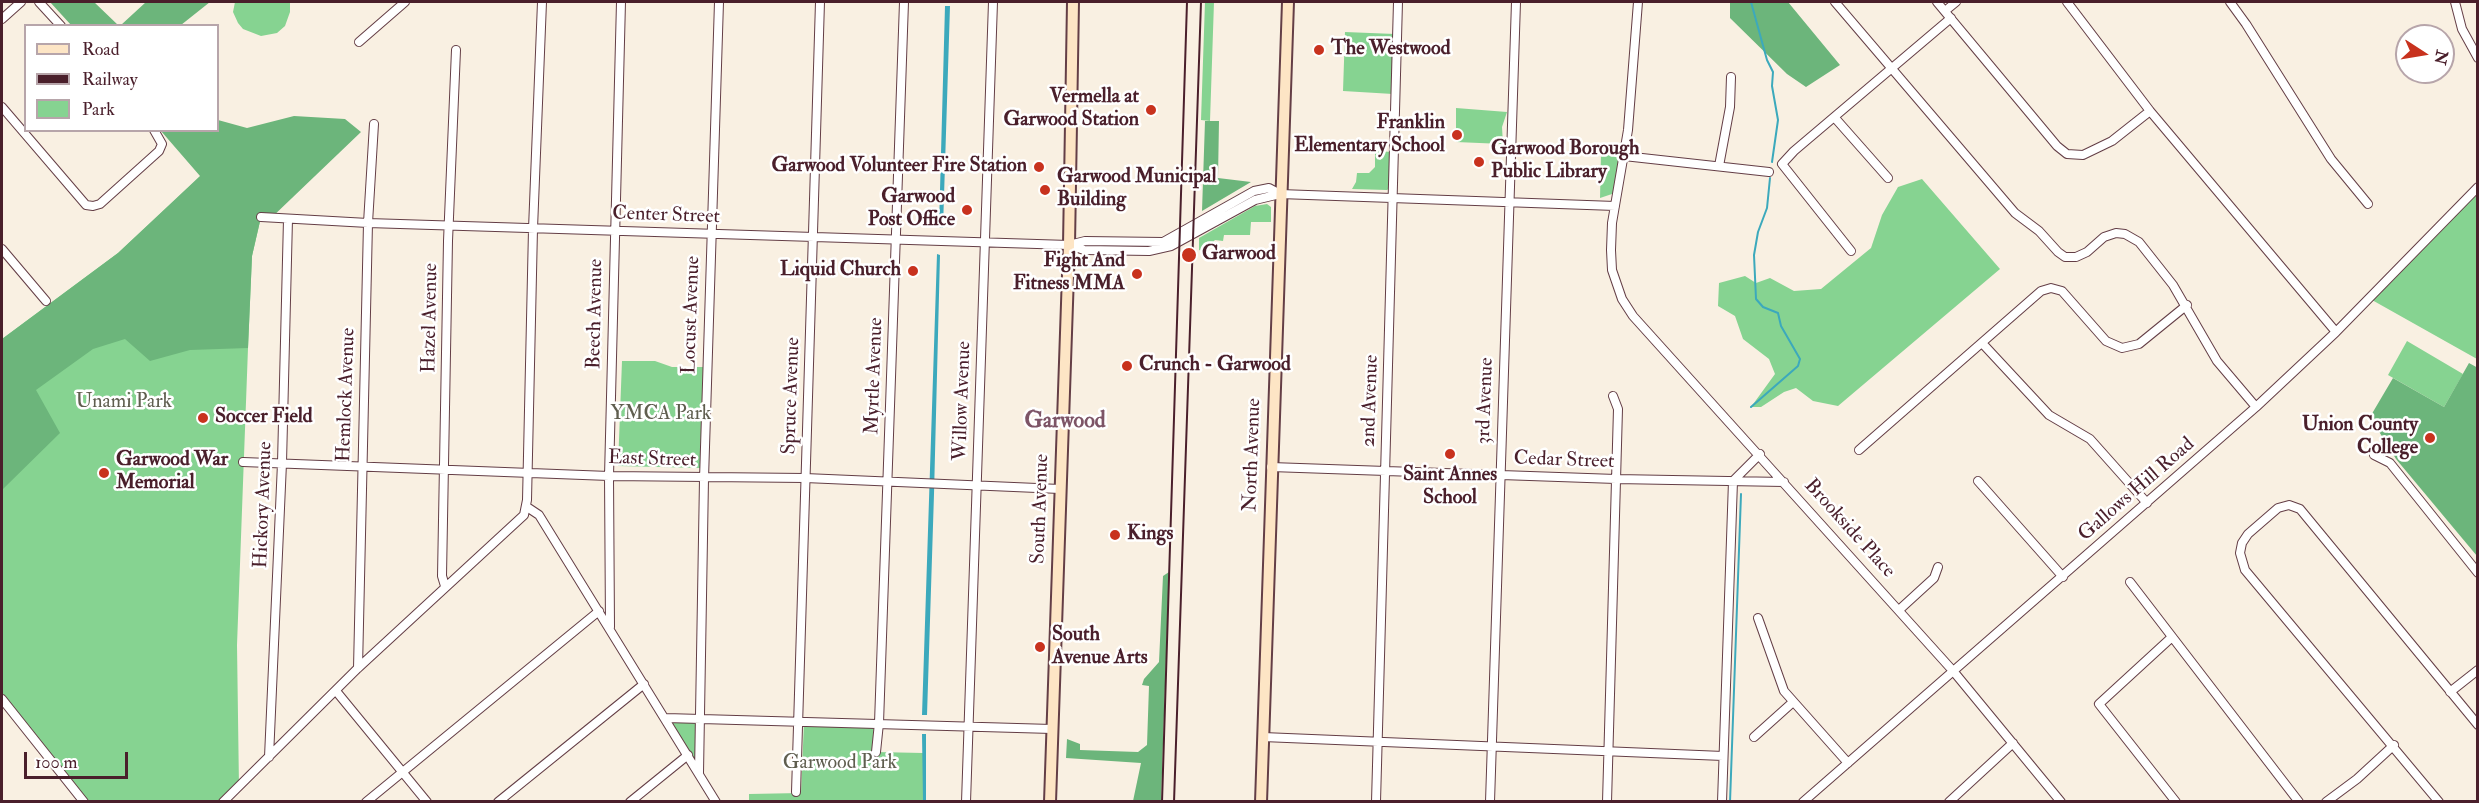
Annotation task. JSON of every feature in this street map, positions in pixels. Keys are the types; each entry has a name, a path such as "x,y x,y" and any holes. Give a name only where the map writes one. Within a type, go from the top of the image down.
{"main road":[{"name":"South Avenue","path":"1050,801 1069,245 1073,2"},
{"name":"North Avenue","path":"1261,801 1288,2"}],"street":[{"path":"2,19 21,2"},
{"path":"39,2 58,24"},
{"path":"359,42 405,2"},
{"path":"223,801 358,668 445,586 517,524 524,515 527,507 533,229 542,2"},
{"name":"Beech Avenue","path":"610,627 609,476 621,2"},
{"name":"Locust Avenue","path":"699,774 710,234 719,2"},
{"name":"Spruce Avenue","path":"796,792 796,722 820,2"},
{"name":"Myrtle Avenue","path":"876,752 879,723 904,2"},
{"name":"Willow Avenue","path":"966,801 993,2"},
{"name":"2nd Avenue","path":"1376,801 1398,2"},
{"name":"3rd Avenue","path":"1490,801 1516,2"},
{"path":"1615,206 1628,130 1638,2"},
{"path":"1835,2 2015,213 2038,231 2058,252 2065,257 2082,255 2111,234 2126,234 2139,242 2187,305 2217,361 2256,407"},
{"path":"1937,2 2057,146 2067,154 2083,155 2112,141 2150,111"},
{"path":"1945,11 1956,2"},
{"path":"2067,2 2150,111 2336,332"},
{"path":"2229,2 2246,24 2331,159 2368,204"},
{"path":"2456,2 2462,29 2478,58"},
{"path":"1851,251 1782,164 1794,151 1951,18"},
{"name":"Hazel Avenue","path":"445,586 442,576 448,226 456,50"},
{"path":"1719,166 1730,107 1731,77"},
{"path":"2,107 86,204 93,206 100,204 159,151 162,144 155,132"},
{"path":"1835,118 1888,178"},
{"name":"Hemlock Avenue","path":"358,668 368,224 374,124"},
{"path":"1624,156 1769,172"},
{"name":"Gallows Hill Road","path":"1803,801 2256,407 2336,332 2478,187"},
{"name":"Center Street","path":"261,217 368,224 1069,245 1085,241 1163,242 1254,191 1269,188 1280,194 1393,200 1615,206"},
{"name":"Brookside Place","path":"1615,206 1611,250 1614,280 1622,299 1633,315 1954,672 2061,801"},
{"name":"Hickory Avenue","path":"269,757 282,463 288,219"},
{"path":"2,249 46,301"},
{"path":"1859,450 2047,289 2062,291 2106,341 2122,348 2139,344 2187,305"},
{"path":"1982,343 2049,415 2090,439 2147,503"},
{"path":"1607,801 1618,409 1613,396"},
{"path":"1722,801 1733,481 1760,454"},
{"path":"2374,455 2390,463 2478,573"},
{"name":"East Street","path":"243,462 704,479 805,478 1060,489"},
{"name":"Cedar Street","path":"1271,467 1500,476 1784,482"},
{"path":"1978,481 2063,577"},
{"path":"2439,801 2242,565 2240,553 2242,543 2248,534 2283,506 2295,506 2305,514 2478,725"},
{"path":"527,507 539,515 716,801"},
{"path":"1899,610 1934,578 1938,567"},
{"path":"2130,582 2299,801"},
{"path":"366,801 599,611"},
{"path":"1758,618 1778,677 1793,702 1848,763"},
{"path":"2172,637 2099,704 2176,801"},
{"path":"2450,692 2478,670"},
{"path":"498,801 644,684"},
{"path":"336,691 428,801"},
{"path":"2,699 84,801"},
{"path":"1755,737 1793,702"},
{"path":"666,718 1052,729"},
{"path":"1263,737 1723,756"},
{"path":"1949,801 2013,744"},
{"path":"2326,801 2357,779 2394,745"},
{"path":"630,801 688,755"}],"green space":[{"path":"50,2 94,2 117,24 70,24"},
{"path":"146,2 210,2 182,24 122,24"},
{"path":"235,2 290,2 290,12 285,26 277,33 261,36 243,29 238,23 233,12"},
{"path":"1205,2 1214,2 1210,121 1201,120"},
{"path":"1730,2 1788,2 1840,65 1806,87 1787,74 1730,18"},
{"path":"1345,32 1395,34 1393,94 1343,91"},
{"path":"1456,108 1507,112 1502,127 1503,144 1456,142"},
{"path":"294,116 345,119 361,132 269,220 261,217 252,256 248,348 190,350 150,361 125,339 93,349 36,390 60,433 3,489 2,339 118,253 200,176 162,132 219,132 219,120 247,128"},
{"path":"1205,121 1219,121 1218,178 1251,182 1202,211"},
{"path":"1375,151 1392,152 1390,188 1387,190 1352,189 1357,173 1369,173 1375,167"},
{"path":"1601,154 1624,156 1615,193 1600,198"},
{"name":"Unami Park","path":"219,159 261,217 252,256 248,348 237,645 239,788 225,801 86,801 2,696 2,339 118,253"},
{"path":"1922,179 2000,269 1838,406 1813,401 1796,388 1784,392 1761,407 1751,407 1775,374 1769,359 1743,339 1735,316 1718,306 1719,283 1745,276 1756,283 1770,278 1794,291 1821,289 1871,248 1882,215 1898,187"},
{"path":"2477,194 2477,359 2372,300"},
{"path":"1267,204 1271,207 1271,222 1251,222 1250,235 1224,235 1223,241 1215,240 1208,247 1208,257 1202,257 1202,251 1199,250 1199,238 1255,206"},
{"path":"2407,341 2463,374 2444,407 2388,375"},
{"name":"YMCA Park","path":"622,361 655,361 672,367 703,367 700,468 618,466"},
{"path":"2469,363 2478,368 2477,556 2396,459 2370,417 2393,378 2444,407"},
{"path":"1169,572 1161,801 1133,801 1141,763 1066,758 1067,739 1080,744 1080,750 1138,752 1147,745 1149,686 1142,685 1144,679 1159,662 1163,576"},
{"path":"666,718 699,718 699,773"},
{"name":"Garwood Park","path":"804,722 873,723 876,752 923,753 924,801 749,802 749,794 801,793"}],"water":[{"path":"945,6 950,6 943,228 939,227"},
{"path":"937,254 940,255 927,715 922,715"},
{"path":"922,734 926,734 926,801 923,801"}],"waterway":[{"path":"1751,2 1767,60 1773,72 1772,86 1778,120 1772,162"},
{"path":"1751,407 1798,366 1800,359 1781,326 1778,313 1763,307 1756,299 1754,255 1758,232 1767,208 1770,178"},
{"path":"1730,802 1741,494"}],"railway":[{"path":"1162,802 1187,2"},
{"path":"1174,802 1201,2"}],"place":[{"name":"The Westwood","path":"1319,50"},
{"name":"Vermella at Garwood Station","path":"1151,110"},
{"name":"Franklin Elementary School","path":"1457,135"},
{"name":"Garwood Borough Public Library","path":"1479,162"},
{"name":"Garwood Volunteer Fire Station","path":"1039,167"},
{"name":"Garwood Municipal Building","path":"1045,190"},
{"name":"Garwood Post Office","path":"967,210"},
{"name":"Garwood","path":"1189,255"},
{"name":"Liquid Church","path":"913,271"},
{"name":"Fight And Fitness MMA","path":"1137,274"},
{"name":"Crunch - Garwood","path":"1127,366"},
{"name":"Soccer Field","path":"203,418"},
{"name":"Union County College","path":"2430,438"},
{"name":"Saint Annes School","path":"1450,454"},
{"name":"Garwood War Memorial","path":"104,473"},
{"name":"Kings","path":"1115,535"},
{"name":"South Avenue Arts","path":"1040,647"}],"district":[{"name":"Garwood","path":"1065,422"}]}
